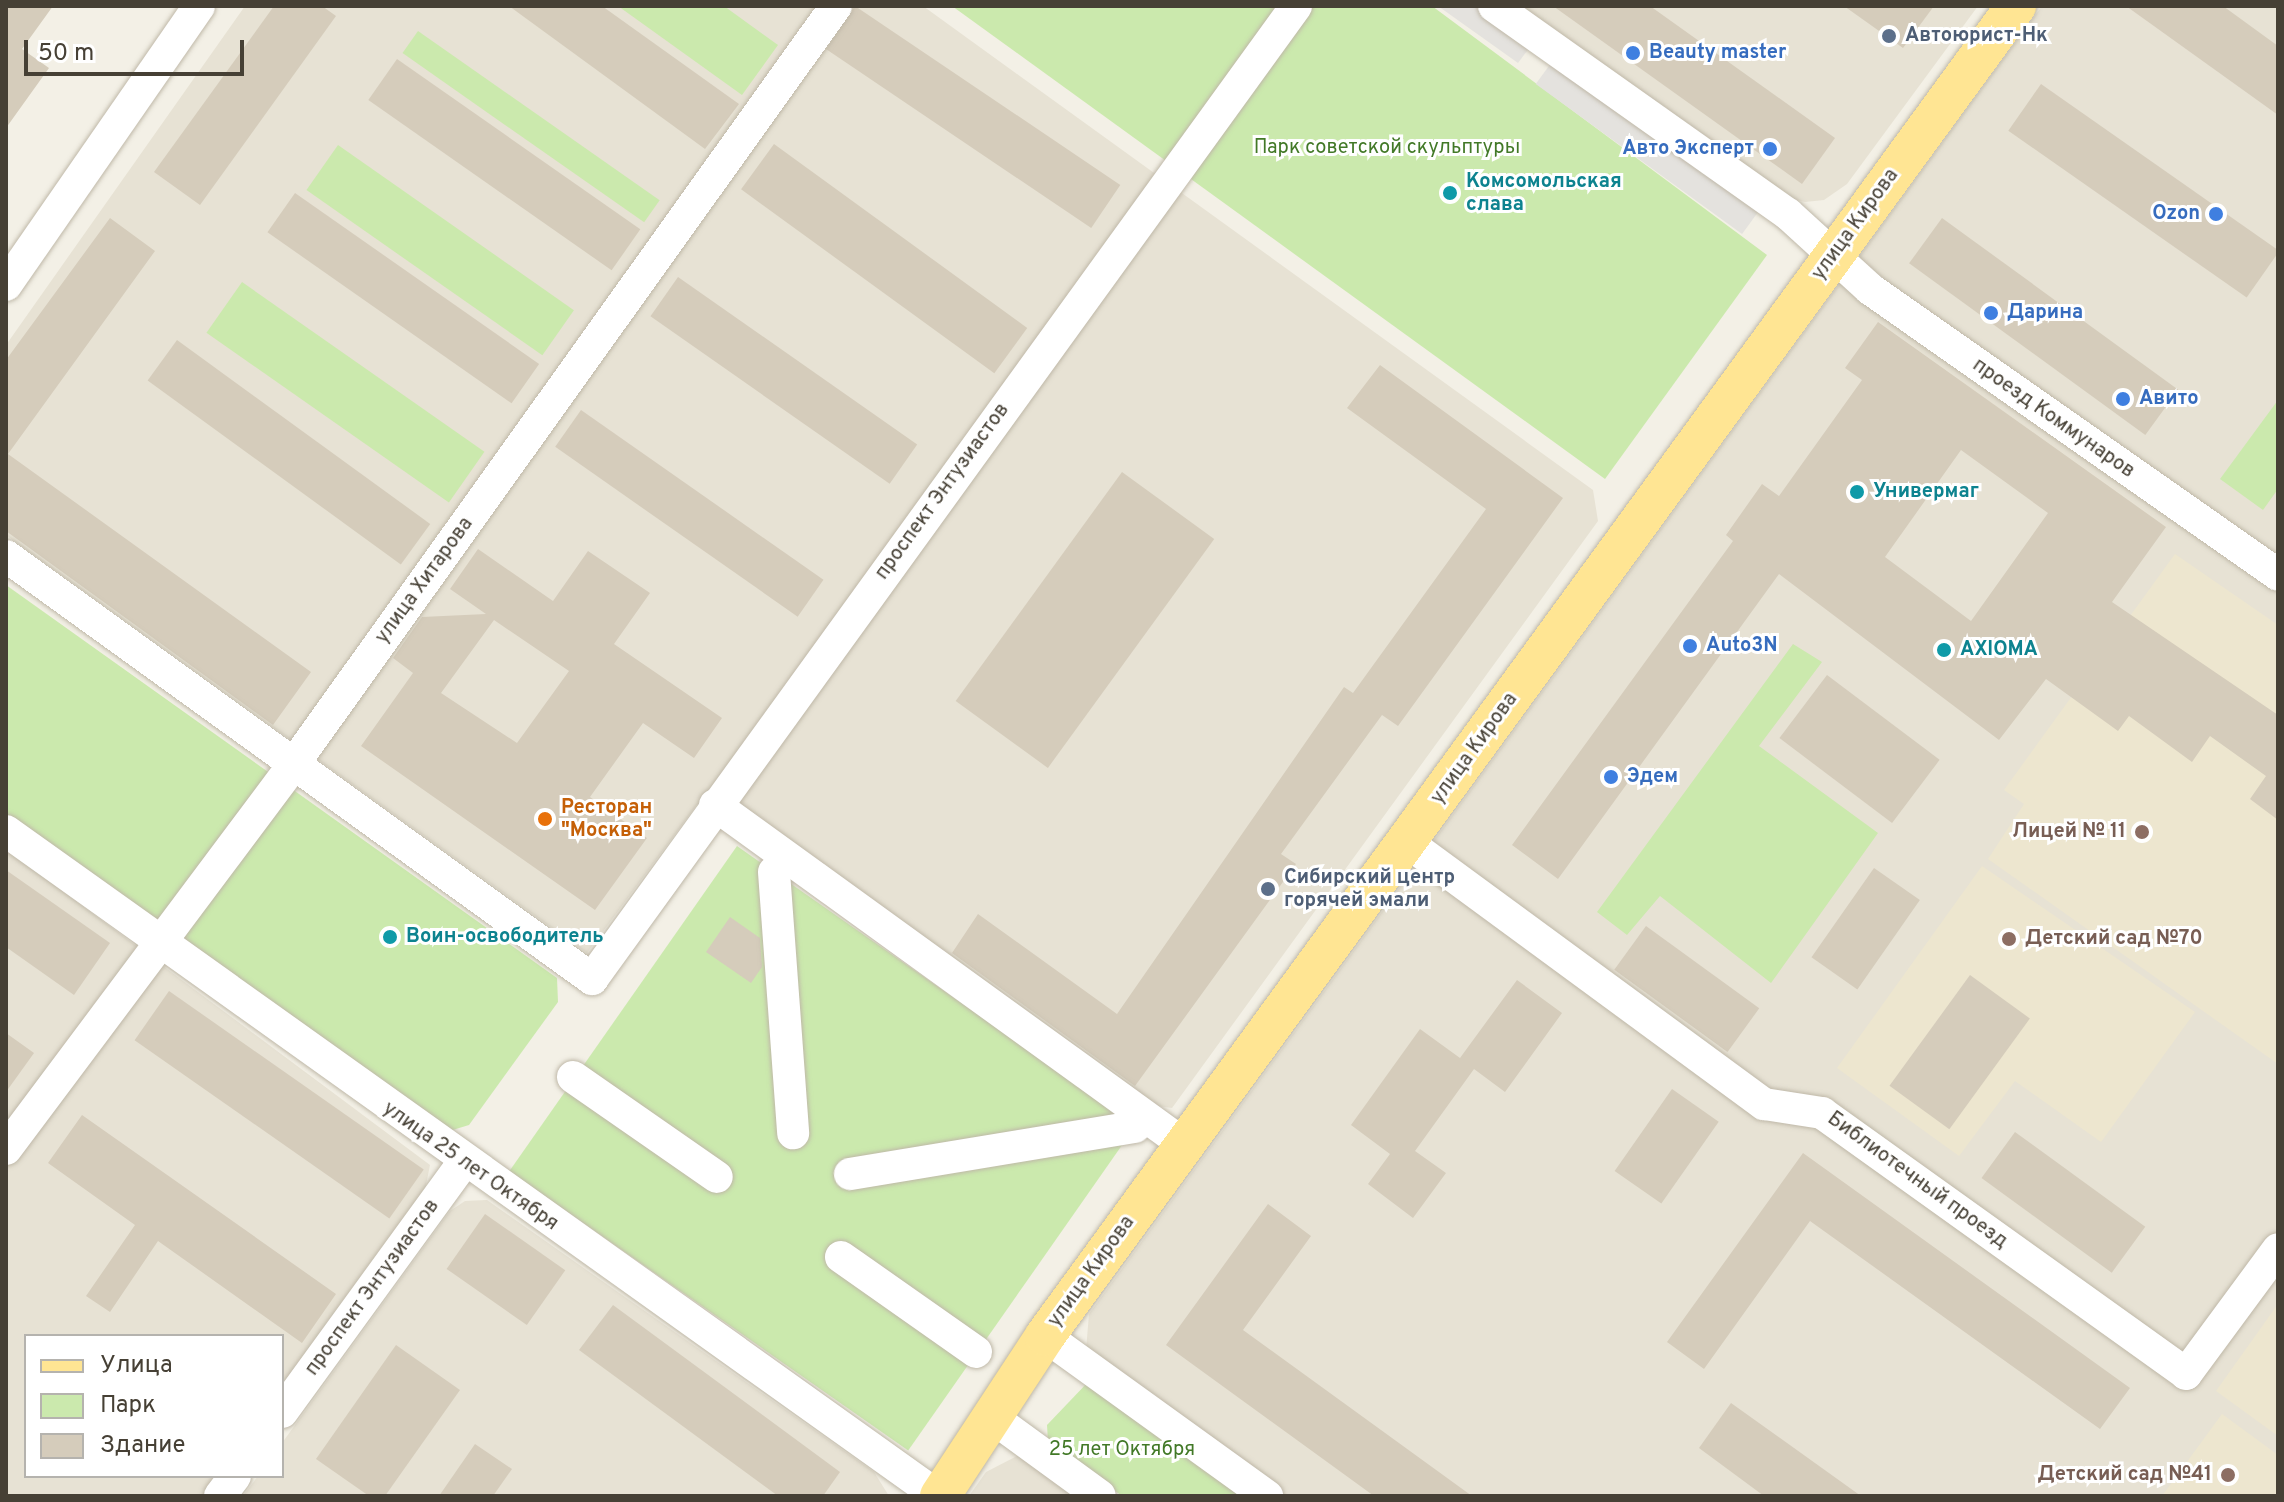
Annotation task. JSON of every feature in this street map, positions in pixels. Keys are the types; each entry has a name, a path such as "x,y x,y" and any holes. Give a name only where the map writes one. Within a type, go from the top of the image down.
{"main road":[{"name":"улица Кирова","path":"939,1496 1045,1336 2016,6"}],"street":[{"path":"6,285 199,6"},
{"name":"улица Хитарова","path":"6,1149 293,765 836,6"},
{"name":"проспект Энтузиастов","path":"293,765 592,979 1296,6"},
{"name":"проезд Коммунаров","path":"1494,6 1837,252 1870,289 2278,575"},
{"path":"6,556 293,765"},
{"path":"715,805 1185,1145"},
{"name":"улица 25 лет Октября","path":"6,831 463,1163 939,1496"},
{"name":"Библиотечный проезд","path":"1407,842 1764,1104 1822,1113 2186,1374 2278,1249"},
{"path":"774,872 793,1133"},
{"path":"573,1077 717,1177"},
{"path":"850,1174 1135,1127"},
{"name":"проспект Энтузиастов","path":"284,1409 463,1163"},
{"path":"841,1257 976,1352"},
{"path":"1045,1336 1267,1496"},
{"path":"993,1418 1100,1496"},
{"path":"220,1496 234,1478"}],"shaded area":[{"path":"245,6 923,6 1593,490 1598,521 1172,1108 1137,1103 707,791 587,953 6,535 6,345"},
{"path":"1438,6 1481,6 1533,43 1518,63"},
{"path":"1512,6 1978,6 1847,184 1824,200 1805,202 1788,198"},
{"path":"2042,6 2278,6 2278,1496 1287,1496 1086,1350 1089,1314"},
{"path":"1554,59 1760,209 1742,234 1536,84"},
{"name":"Лицей № 11","path":"2175,554 2278,625 2278,1064 1988,859 2024,804 2004,790"},
{"path":"6,849 430,1165 424,1195 284,1389 284,1334 24,1334 24,1478 220,1478 207,1496 6,1496"},
{"name":"Детский сад №70","path":"1982,866 2195,1012 2101,1142 2015,1081 1959,1156 1837,1068"},
{"path":"487,1200 874,1472 889,1496 243,1496 256,1478 284,1478 284,1440 450,1211 465,1201"},
{"path":"2278,1304 2278,1436 2216,1391"},
{"name":"Детский сад №41","path":"2222,1414 2278,1455 2278,1496 2162,1496"},
{"path":"1017,1456 1037,1462 1084,1496 969,1496 986,1472"}],"green space":[{"path":"618,6 724,6 778,45 742,95"},
{"name":"Парк советской скульптуры","path":"952,6 1432,6 1767,255 1605,479"},
{"path":"418,31 660,200 644,222 403,53"},
{"path":"338,145 574,310 542,355 306,190"},
{"path":"242,282 484,452 449,503 206,333"},
{"path":"2278,400 2278,489 2263,510 2220,479"},
{"path":"6,585 557,978 558,1002 469,1125 446,1132 6,817"},
{"path":"1793,644 1822,662 1759,746 1878,833 1771,983 1660,896 1627,935 1597,912"},
{"path":"737,846 1136,1125 908,1451 509,1171"},
{"name":"25 лет Октября","path":"1089,1381 1249,1496 1122,1496 1048,1442 1047,1425"}],"building":[{"path":"6,6 53,6 22,49 49,68 6,128"},
{"path":"274,6 322,6 336,16 200,205 154,172"},
{"path":"509,6 602,6 739,104 705,149"},
{"path":"855,6 1120,185 1091,228 826,49"},
{"path":"1553,6 1650,6 1835,138 1802,184"},
{"path":"1844,6 1934,6 1903,48"},
{"path":"2126,6 2223,6 2278,46 2278,115"},
{"path":"397,59 640,229 612,270 368,100"},
{"path":"2041,84 2278,250 2247,298 2008,131"},
{"path":"774,144 1027,328 994,373 741,189"},
{"path":"295,193 539,364 512,403 267,232"},
{"path":"110,218 155,251 8,454 311,672 273,725 6,531 6,360"},
{"path":"1942,218 2178,390 2145,435 1909,263"},
{"path":"678,277 917,444 890,484 650,316"},
{"path":"1878,322 2166,527 2112,602 2278,715 2278,820 2250,799 2266,776 2210,736 2192,762 2129,716 2118,731 2046,679 1999,740 1779,574 1558,879 1512,845 1733,541 1726,535 1762,484 1779,496 1862,380 1845,368","holes":["1961,450 2048,513 1971,621 1885,557"]},
{"path":"177,340 430,524 401,564 148,380"},
{"path":"1380,365 1563,498 1398,726 1382,715 1281,854 1296,864 1135,1086 952,953 978,914 1117,1014 1344,687 1353,693 1486,509 1347,408"},
{"path":"581,410 823,580 798,617 555,447"},
{"path":"1122,472 1214,539 1048,768 956,701"},
{"path":"478,549 553,601 588,551 650,593 614,644 722,718 694,758 643,723 590,797 647,838 595,910 361,746 413,673 393,658 422,617 486,614 450,589","holes":["494,620 569,671 517,743 441,693"]},
{"path":"1827,675 1940,760 1892,823 1779,738"},
{"path":"1874,868 1920,900 1857,989 1811,957"},
{"path":"6,870 110,943 74,995 6,947"},
{"path":"730,917 760,938 762,967 751,983 706,952"},
{"path":"1646,926 1759,1008 1728,1052 1614,970"},
{"name":"Детский сад №70","path":"1970,975 2030,1018 1949,1129 1889,1086"},
{"path":"1517,980 1562,1013 1505,1092 1474,1069 1415,1151 1446,1173 1413,1218 1368,1184 1390,1154 1351,1125 1420,1029 1460,1058"},
{"path":"169,991 424,1169 389,1219 135,1040"},
{"path":"6,1033 34,1053 6,1092"},
{"path":"1672,1089 1719,1122 1661,1204 1615,1171"},
{"path":"82,1115 336,1294 302,1343 158,1241 110,1312 86,1296 135,1225 48,1163"},
{"path":"2015,1132 2145,1227 2112,1273 1981,1178"},
{"path":"1803,1153 2130,1388 2100,1429 1810,1221 1704,1369 1667,1342"},
{"path":"1268,1204 1311,1236 1243,1330 1472,1496 1374,1496 1166,1345"},
{"path":"485,1214 565,1270 527,1325 447,1269"},
{"path":"613,1305 840,1472 823,1496 778,1496 579,1350"},
{"path":"396,1345 460,1390 385,1496 369,1496 316,1459"},
{"path":"1731,1403 1861,1496 1764,1496 1699,1448"},
{"path":"475,1444 512,1469 493,1496 439,1496"}],"place":[{"name":"Автоюрист-Нк","path":"1889,36"},
{"name":"Beauty master","path":"1633,53"},
{"name":"Авто Эксперт","path":"1770,149"},
{"name":"Комсомольская слава","path":"1450,193"},
{"name":"Ozon","path":"2216,214"},
{"name":"Дарина","path":"1991,313"},
{"name":"Авито","path":"2123,399"},
{"name":"Универмаг","path":"1857,492"},
{"name":"Auto3N","path":"1690,646"},
{"name":"AXIOMA","path":"1944,650"},
{"name":"Эдем","path":"1611,777"},
{"name":"Ресторан \"Москва\"","path":"545,819"},
{"name":"Лицей № 11","path":"2142,832"},
{"name":"Сибирский центр горячей эмали","path":"1268,889"},
{"name":"Воин-освободитель","path":"390,937"},
{"name":"Детский сад №70","path":"2009,939"},
{"name":"Детский сад №41","path":"2228,1475"}]}
